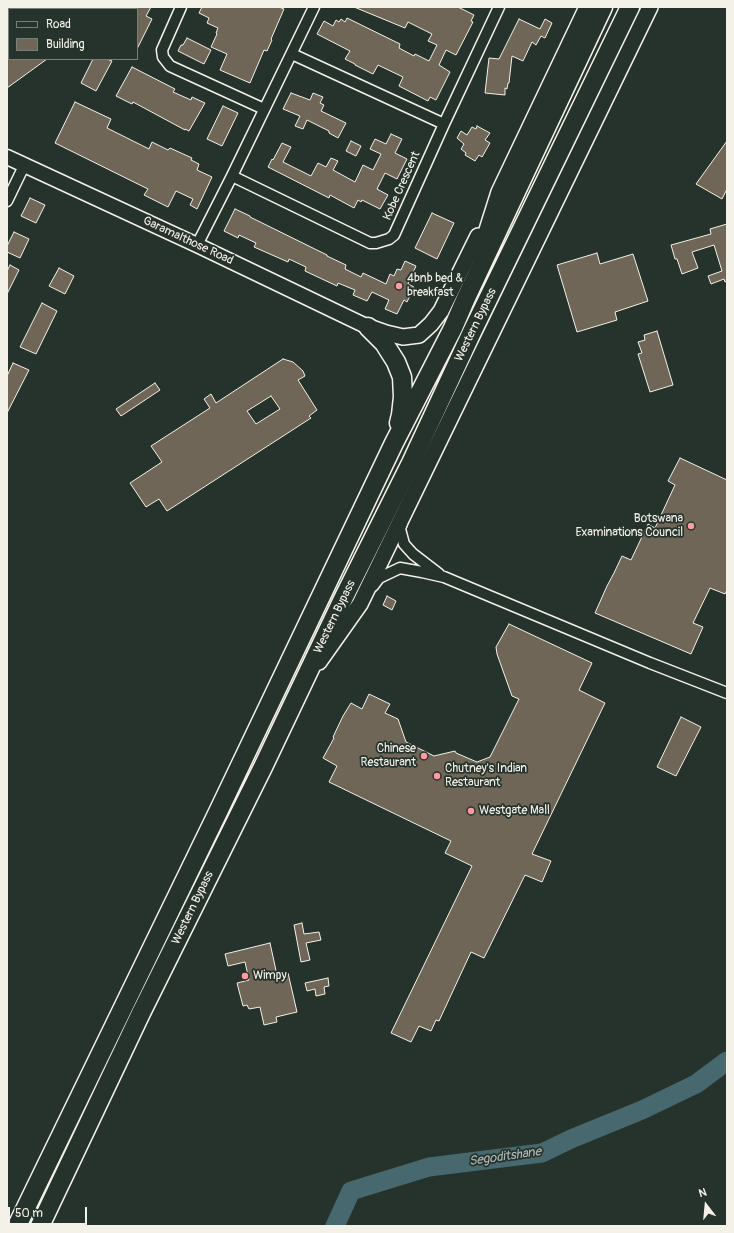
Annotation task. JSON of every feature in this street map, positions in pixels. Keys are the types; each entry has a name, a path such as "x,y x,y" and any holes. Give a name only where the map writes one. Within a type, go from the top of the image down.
{"highway":[{"name":"Western Bypass","path":"17,1226 218,812 394,443 453,328 603,7"},
{"name":"Western Bypass","path":"40,1226 141,1014 299,693 344,597 411,463 472,332 630,7"},
{"path":"368,327 384,343 396,362 402,377 403,397 401,414 394,443"}],"main road":[{"path":"368,327 386,334 403,337 418,335 431,324 441,311 587,7"},
{"path":"299,693 360,604 650,7"},
{"path":"466,298 499,192"}],"street":[{"path":"181,7 162,50 163,57 170,66 264,109"},
{"path":"197,245 314,7"},
{"name":"Kobe Crescent","path":"232,176 370,243 383,242 389,239 394,234 499,7"},
{"path":"292,54 444,124"},
{"name":"Garamalthose Road","path":"7,157 197,245 368,327"},
{"path":"7,201 24,166"},
{"path":"405,509 400,529 404,544 413,554 444,577"},
{"path":"360,604 380,578 400,568 444,577 650,664 727,693"}],"building":[{"path":"151,7 146,16 152,19 138,47 138,8"},
{"path":"202,7 279,7 284,9 267,51 264,50 250,83 220,70 227,54 211,47 218,28 207,23 209,18 199,13"},
{"path":"354,7 458,7 474,15 471,21 473,22 456,55 446,50 439,65 450,72 436,100 430,97 428,101 399,86 403,77 378,65 373,74 355,65 345,59 350,51 317,34 324,21 333,26 336,20 339,22 341,19 345,22 347,18 400,44 399,48 414,56 415,54 429,61 437,45 428,41 432,34 408,22 405,28"},
{"path":"519,19 540,29 545,19 552,23 545,38 541,36 536,45 532,42 523,61 512,56 509,83 507,89 505,88 505,95 485,93 489,58 499,59"},
{"path":"187,38 211,50 204,64 178,51"},
{"path":"7,59 46,60 7,88"},
{"path":"92,60 112,61 96,91 81,83"},
{"path":"132,67 175,89 173,92 191,100 192,97 205,103 189,131 133,102 132,104 116,96"},
{"path":"291,93 310,100 313,93 323,97 320,103 324,105 321,111 346,123 338,138 329,133 329,131 307,120 303,129 295,126 300,116 283,109"},
{"path":"75,102 111,119 107,128 149,149 152,142 168,150 170,148 192,158 191,160 199,164 197,170 212,177 197,209 190,205 193,199 176,191 168,207 144,195 148,189 55,143"},
{"path":"223,106 238,113 222,146 207,139"},
{"path":"477,126 490,133 485,140 490,143 482,157 479,155 475,161 465,155 466,153 461,149 464,144 457,138 461,131 467,135 472,127 476,129"},
{"path":"391,134 402,139 395,153 407,159 397,179 385,173 377,189 388,195 380,209 362,200 361,202 358,200 354,208 330,195 329,198 268,167 282,143 291,147 283,162 311,176 318,163 326,167 331,158 338,161 333,170 355,182 363,165 373,170 381,154 370,149 375,139 386,144"},
{"path":"351,141 361,146 356,156 346,151"},
{"path":"727,141 727,189 722,199 696,184"},
{"path":"30,198 45,205 36,223 21,216"},
{"path":"235,209 346,265 345,269 361,277 363,273 386,284 390,274 394,276 397,269 401,270 405,261 416,266 408,284 414,287 407,302 404,300 397,314 385,309 389,300 372,292 367,301 353,295 355,290 338,283 337,286 305,271 306,267 289,259 288,262 254,247 256,243 239,235 238,238 224,231"},
{"path":"432,213 454,223 437,259 415,248"},
{"path":"727,224 727,281 725,282 724,279 711,284 708,276 722,271 714,245 692,252 698,268 682,274 677,259 675,259 671,245 711,234 710,229"},
{"path":"14,232 29,239 20,258 7,252 7,246"},
{"path":"597,253 600,264 633,254 648,301 615,312 617,320 577,332 557,265"},
{"path":"10,265 19,270 7,294 7,271"},
{"path":"59,268 74,276 65,294 49,286"},
{"path":"42,303 57,311 36,354 20,347"},
{"path":"657,331 673,385 650,392 638,354 642,353 638,342 645,340 644,335"},
{"path":"283,359 293,362 303,371 305,376 298,380 317,410 309,416 311,418 167,511 159,499 146,507 130,483 162,462 151,446 210,408 204,399 211,394 216,403","holes":["271,396 280,409 256,424 247,411"]},
{"path":"13,363 29,370 7,413 7,376"},
{"path":"155,383 160,390 121,416 116,409"},
{"path":"680,458 727,480 727,590 725,594 710,588 693,623 703,627 691,654 595,613 622,556 631,560 648,524 655,528 675,485 668,481"},
{"path":"387,596 396,601 392,610 383,605"},
{"name":"Westgate Mall","path":"509,624 592,663 579,690 605,703 532,854 551,861 542,882 525,875 484,958 471,952 439,1021 436,1020 431,1031 419,1026 411,1042 391,1033 472,866 445,853 451,841 329,782 337,766 323,758 334,738 333,737 343,716 351,703 362,709 369,694 390,704 385,713 398,719 406,742 434,756 455,751 456,753 477,762 490,757 519,699 512,696 497,654 496,647"},
{"path":"681,717 701,727 676,776 657,767"},
{"path":"302,923 304,934 319,932 321,940 306,943 310,960 301,962 294,925"},
{"path":"270,943 277,975 288,973 297,1012 276,1017 277,1022 264,1025 260,1007 249,1009 247,1005 243,1006 237,983 249,980 245,962 228,966 225,954"},
{"path":"328,978 329,986 324,987 325,994 316,996 315,989 307,991 305,983"}],"waterway":[{"name":"Segoditshane","path":"335,1226 351,1191 429,1167 542,1153 571,1139 642,1110 696,1084 727,1061"}],"place":[{"name":"4bnb bed & breakfast","path":"399,286"},
{"name":"Botswana Examinations Council","path":"691,526"},
{"name":"Chinese Restaurant","path":"424,756"},
{"name":"Chutney's Indian Restaurant","path":"437,776"},
{"name":"Westgate Mall","path":"471,811"},
{"name":"Wimpy","path":"245,976"}]}
